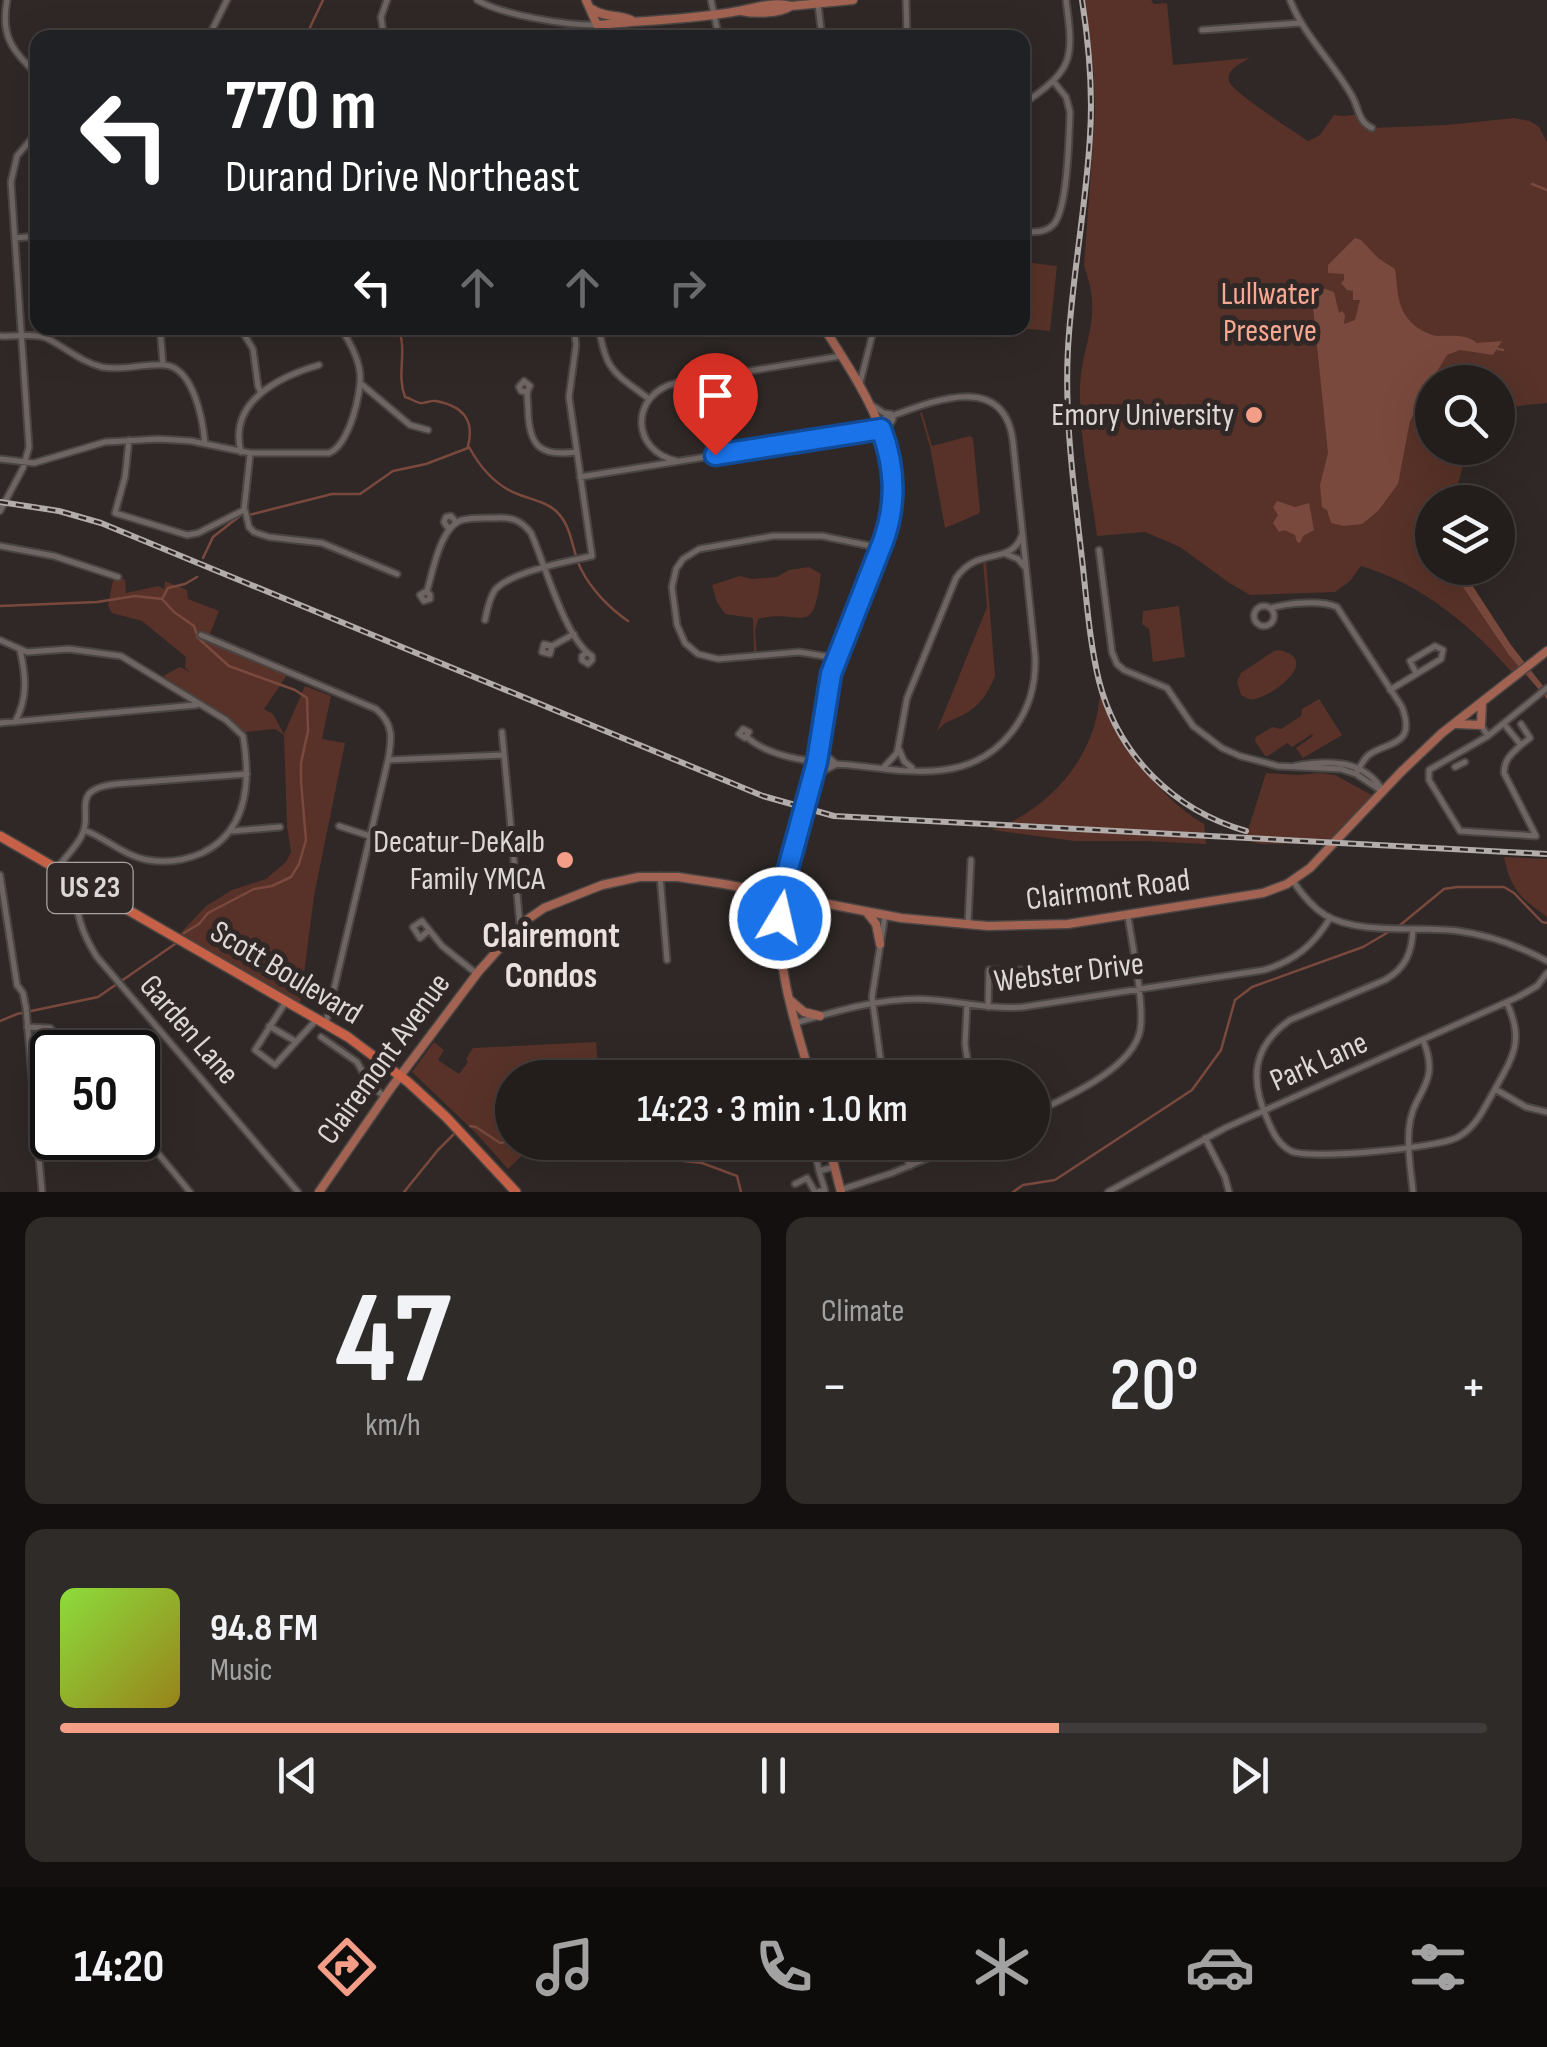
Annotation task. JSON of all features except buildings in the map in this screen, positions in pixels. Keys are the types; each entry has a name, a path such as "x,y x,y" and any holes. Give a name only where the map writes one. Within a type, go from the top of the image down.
{"highway":[{"name":"Scott Boulevard","path":"0,836 287,1000 364,1049 446,1117 516,1192"}],"main road":[{"path":"601,27 740,11 752,14 853,0"},
{"path":"588,4 601,27"},
{"path":"588,4 604,16 624,16 635,22"},
{"path":"601,27 653,20"},
{"path":"805,1060 782,968 782,894 809,797 836,658 881,548 893,503 892,469 879,425 828,335"},
{"name":"Clairmont Road","path":"587,890 620,880 660,876 704,880 885,916 968,926 1046,926 1246,897 1292,881 1318,861 1427,747 1547,651"},
{"path":"1453,724 1481,725 1482,702"},
{"name":"Clairemont Avenue","path":"320,1192 477,974 520,926 544,908 587,890"},
{"path":"864,911 876,924 880,944"},
{"path":"788,998 804,1012 820,1016"},
{"path":"832,1160 841,1191"}],"street":[{"path":"7,0 1,22 5,44 30,68"},
{"path":"212,30 227,0"},
{"path":"383,30 381,17 387,0"},
{"path":"477,0 512,13 601,27"},
{"path":"711,0 710,15 716,30"},
{"path":"906,0 907,30"},
{"path":"1030,99 1054,82 1064,69 1070,50 1066,0"},
{"path":"1290,0 1300,22 1350,93 1363,124 1372,128"},
{"path":"818,4 821,30"},
{"path":"1202,30 1300,22"},
{"path":"1030,232 1047,230 1056,223 1062,208 1070,104 1054,82"},
{"path":"0,512 25,462 29,436 11,182 14,166 30,139"},
{"path":"15,238 30,237"},
{"path":"161,335 163,365"},
{"path":"244,335 253,350 261,394"},
{"path":"0,459 38,462 105,442 129,440 173,440 250,454 319,454 336,450 346,436 360,383 357,360 344,335"},
{"path":"484,620 491,597 501,585 544,567 592,556 568,392 575,335"},
{"path":"600,335 610,368 649,398"},
{"path":"860,386 872,335"},
{"path":"0,336 43,336 98,366 163,365 177,370 186,380 201,416 205,444"},
{"path":"680,461 656,453 642,431 642,416 649,398 660,389 841,356"},
{"path":"241,452 240,421 248,405 294,373 319,364"},
{"path":"847,365 858,369 864,364"},
{"path":"360,383 410,425 428,430"},
{"path":"526,392 530,432 537,445 554,454 576,452"},
{"path":"580,480 879,425 899,414 946,400 975,396 1002,409 1011,427 1036,670 1023,716 1004,741 977,761 943,770 914,770 817,762 768,750 747,737"},
{"path":"869,403 884,412 899,414"},
{"path":"886,444 889,424 899,414"},
{"path":"129,440 116,513 187,535 245,507"},
{"path":"649,467 656,453"},
{"path":"250,454 245,507 248,527 259,534 318,542 396,574"},
{"path":"427,591 442,541 456,522 504,517 520,521 531,533 566,622 586,653"},
{"path":"881,768 892,760 898,748 912,684 956,578 976,559 1006,554 1018,544 1023,532"},
{"path":"836,658 799,652 718,658 698,654 685,643 677,625 672,587 676,569 699,548 773,536 822,536 881,548"},
{"path":"0,546 54,556 118,577"},
{"path":"1099,550 1112,652 1118,666 1167,688 1197,730 1222,748 1287,768 1335,762 1376,781 1383,792"},
{"path":"1006,554 1026,568"},
{"path":"1270,608 1274,615 1271,622 1261,626 1254,616 1256,608 1263,606 1325,604 1337,608 1404,712 1404,732 1394,744 1367,756 1358,772"},
{"path":"552,646 574,634"},
{"path":"201,635 376,710 392,732 370,836 322,1021 295,1041 274,1065 255,1050 287,1000"},
{"path":"0,640 20,650 69,649 121,656 242,734 247,774 243,807 231,832 201,853 160,861 136,857 84,830"},
{"path":"1390,690 1440,659 1442,650 1435,646 1410,662 1416,673"},
{"path":"15,722 26,690 20,650"},
{"path":"1520,724 1530,738 1510,755 1504,773 1536,836 1460,831 1428,777 1430,770 1488,736 1547,688"},
{"path":"0,723 199,705"},
{"path":"1504,724 1521,745"},
{"path":"1481,725 1488,736"},
{"path":"502,732 520,926"},
{"path":"820,740 826,754 838,764"},
{"path":"898,748 914,770"},
{"path":"388,760 504,755"},
{"path":"1455,756 1460,765"},
{"path":"812,782 838,764"},
{"path":"56,869 81,838 85,801 102,786 247,774"},
{"path":"339,826 398,845 510,839"},
{"path":"231,832 280,828"},
{"path":"0,836 0,846"},
{"path":"968,926 972,860"},
{"path":"0,875 17,984 23,993 28,1027 42,1192"},
{"path":"660,876 667,960"},
{"path":"1292,881 1330,918 1362,926 1480,935 1547,961"},
{"name":"Garden Lane","path":"80,883 76,900 86,937 97,956 298,1192"},
{"path":"881,1060 872,1003 885,916"},
{"path":"1050,1105 1095,1081 1128,1054 1137,1040 1138,988 1128,916"},
{"name":"Webster Drive","path":"795,1022 872,1003 924,1000 1013,1008 1049,1004 1276,967 1304,951 1330,918"},
{"path":"1414,929 1411,951 1397,972 1295,1017 1273,1033 1260,1054 1256,1091 1286,1148 1310,1155 1442,1144 1464,1134 1480,1116 1516,1045 1516,1024 1507,1003"},
{"path":"428,931 477,974"},
{"path":"988,1007 988,970 1025,970"},
{"name":"Park Lane","path":"1108,1192 1205,1138 1507,1003 1537,986 1547,974"},
{"path":"967,1005 968,1060"},
{"path":"269,1026 295,1041"},
{"path":"28,1027 52,1030"},
{"path":"321,1037 357,1062 370,1085 385,1097"},
{"path":"1413,1192 1411,1118 1430,1074 1423,1040"},
{"path":"1495,1089 1526,1106 1547,1112"},
{"path":"1205,1138 1229,1192"},
{"path":"160,1156 190,1192"},
{"path":"807,1178 816,1192 824,1190 817,1160"},
{"path":"908,1160 910,1166"},
{"path":"841,1191 924,1160"},
{"path":"794,1184 834,1167"}],"green space":[{"name":"Lullwater Preserve","path":"1085,0 1151,0 1154,4 1167,3 1173,65 1250,58 1235,67 1229,81 1308,141 1320,135 1334,115 1360,114 1372,128 1514,118 1539,127 1547,142 1547,403 1515,406 1515,365 1415,365 1415,465 1463,465 1458,485 1415,485 1415,585 1468,585 1526,668 1515,676 1446,610 1405,584 1361,566 1335,592 1250,595 1180,547 1145,532 1097,536 1080,414 1083,362 1092,318 1090,285 1084,266 1095,115"},
{"path":"1030,263 1057,266 1050,331 1030,329"},
{"path":"920,413 932,446 973,438 980,511 945,528"},
{"path":"986,561 995,676 979,703 936,733 987,607 983,562"},
{"path":"809,567 821,574 814,608 803,618 758,619 754,655 753,618 725,614 712,585 740,576 777,577 789,570"},
{"path":"125,579 126,593 158,586 164,589 165,581 187,590 188,599 219,611 208,639 289,672 264,709 273,714 284,734 305,686 331,696 322,739 345,743 314,896 300,1005 175,939 206,906 232,890 266,879 286,862 291,852 284,735 275,729 245,732 163,676 180,667 190,672 185,667 186,657 142,621 112,613 108,606 113,580"},
{"path":"1179,606 1185,657 1153,662 1149,629 1142,624 1143,611"},
{"path":"1279,650 1291,654 1296,661 1291,676 1258,698 1241,695 1237,682 1241,673"},
{"path":"1101,691 1129,748 1155,783 1204,824 1206,844 1075,841 992,830 1042,802 1069,774 1089,741"},
{"path":"1319,699 1342,735 1303,758 1296,748 1312,734 1292,747 1287,743 1265,756 1256,737 1272,727 1281,729"},
{"path":"1266,773 1335,775 1377,798 1335,843 1261,844 1245,840"},
{"path":"1504,857 1547,859 1547,917 1518,892"},
{"path":"434,1042 444,1050 438,1060 459,1074 473,1048 596,1042 598,1060 495,1060 495,1154 412,1072"},
{"path":"500,1160 517,1160 508,1169"}],"shaded area":[{"path":"1355,238 1361,240 1395,269 1402,309 1417,327 1433,335 1464,337 1477,343 1502,341 1493,355 1460,350 1447,355 1441,365 1415,365 1415,411 1398,484 1378,511 1362,524 1344,526 1331,523 1322,507 1320,485 1328,453 1312,297 1319,287 1334,292 1339,313 1345,315 1344,324 1355,320 1360,300 1353,300 1353,291 1341,283 1344,274 1328,273 1328,265"},
{"path":"1277,501 1295,507 1309,503 1314,530 1303,536 1300,543 1295,535 1279,532 1273,523 1278,515 1273,507"},
{"path":"1462,585 1472,585 1547,691 1547,699 1509,655"}],"waterway":[{"path":"309,30 323,0"},
{"path":"1532,184 1547,190"},
{"path":"401,335 405,397 420,403 436,401 459,410 470,428 468,446"},
{"path":"1498,349 1503,350"},
{"path":"469,447 497,482 556,511 566,524 585,576 601,598 628,621"},
{"path":"249,515 332,494 360,494 393,471 468,448"},
{"path":"203,558 213,537 241,515"},
{"path":"0,606 97,602 135,596 162,599 168,588 197,577"},
{"path":"162,599 194,626 198,638 229,666 307,698 308,731 301,763 306,840 299,864 291,877 254,889 208,913 184,933"},
{"path":"1399,926 1444,889 1457,887 1504,887 1547,923"},
{"path":"1013,1192 1023,1185 1055,1180 1192,1090 1221,1050 1235,1000 1252,987 1363,947 1392,930"},
{"path":"0,1021 98,997 175,944"},
{"path":"470,1126 495,1140"},
{"path":"404,1192 455,1133"},
{"path":"612,1160 631,1160"},
{"path":"674,1160 702,1163 737,1176 741,1192"}],"railway":[{"path":"1082,0 1091,119 1067,376 1074,486 1096,667 1120,733 1152,776 1195,809 1246,831"},
{"path":"0,502 59,511 101,523 763,796 834,816 1547,854"}],"place":[{"name":"Emory University","path":"1254,415"},
{"name":"Decatur-DeKalb Family YMCA","path":"565,860"}],"district":[{"name":"Clairemont Condos","path":"551,956"}],"route":[{"path":"715,455 881,429 892,469 890,518 831,674 817,762 783,887 780,918"}]}
